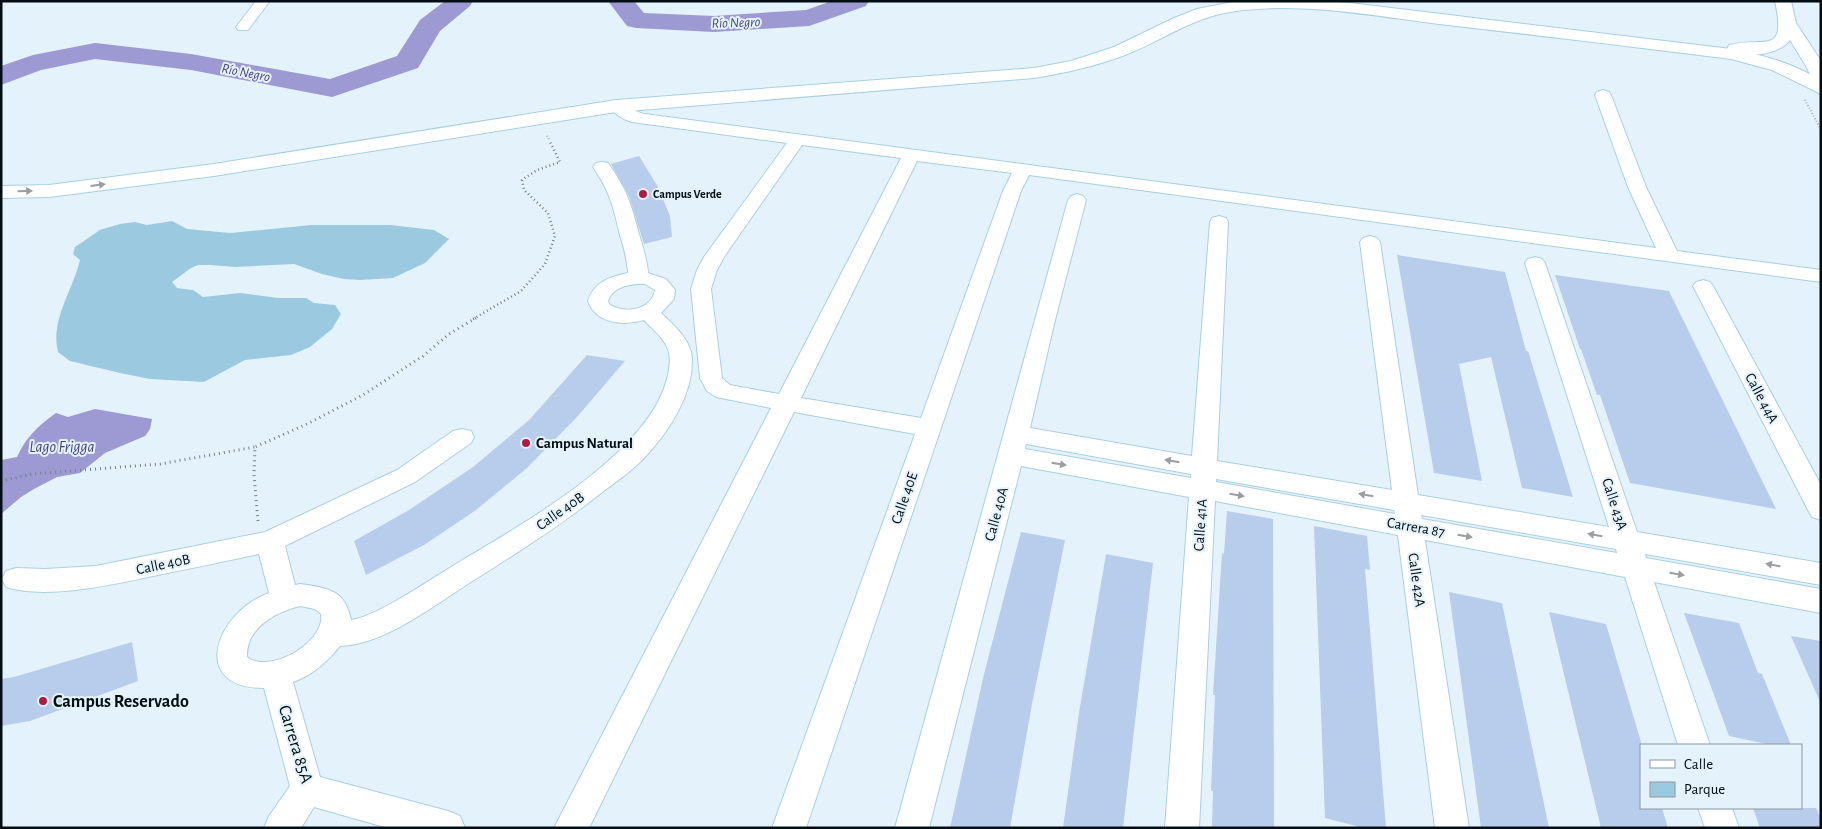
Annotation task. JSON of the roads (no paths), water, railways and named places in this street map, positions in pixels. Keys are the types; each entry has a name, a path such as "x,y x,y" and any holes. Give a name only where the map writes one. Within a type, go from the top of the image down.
{"street":[{"path":"243,27 263,1"},
{"path":"1,175 70,174 223,158 626,94 1038,62 1099,48 1179,8 1202,1"},
{"path":"1349,1 1735,48 1761,48 1777,44 1783,40 1788,23"},
{"path":"1,192 49,191 214,170 616,106 1034,73 1074,66 1106,56 1203,12 1243,5 1278,3 1350,8 1731,54 1775,64 1805,78 1820,80"},
{"path":"1784,3 1788,23 1820,80"},
{"path":"1784,3 1812,31"},
{"path":"1735,48 1784,61 1820,80"},
{"path":"1602,95 1636,187 1670,256"},
{"path":"616,106 632,116 645,119 1821,276"},
{"path":"798,139 714,257 707,270 701,289 711,378 715,386 724,392 929,428"},
{"path":"571,828 912,154"},
{"path":"602,167 615,186 625,211 630,235 638,257 638,277"},
{"name":"Calle 40E","path":"789,828 1012,191 1023,169"},
{"name":"Calle 40A","path":"912,828 1014,444 1043,324 1078,200"},
{"name":"Calle 41A","path":"1182,828 1219,222"},
{"name":"Calle 42A","path":"1370,242 1452,828"},
{"name":"Calle 43A","path":"1535,263 1694,744"},
{"path":"638,277 656,281 665,290 662,302 648,312 633,316 618,316 605,312 599,305 599,296 606,288 617,281 638,277"},
{"name":"Calle 44A","path":"1703,286 1821,510"},
{"name":"Calle 40B","path":"333,633 347,634 366,628 426,596 580,498 636,452 658,426 667,410 676,385 681,360 677,343 648,312"},
{"name":"Calle 40B","path":"16,578 45,580 96,577 270,541 406,476 462,437"},
{"name":"Carrera 87","path":"1014,444 1408,514 1635,567 1821,601"},
{"name":"Carrera 87","path":"1408,514 1627,540 1821,574"},
{"path":"270,541 284,598"},
{"path":"308,595 327,600 334,609 336,620 333,633 324,647 310,659 276,675 258,676 244,673 235,666 230,655 232,642 240,629 252,616 284,598 308,595"},
{"name":"Carrera 85A","path":"276,675 307,790 448,828"},
{"path":"281,828 307,790"},
{"path":"1715,809 1722,828"}],"water":[{"name":"Lago Frigga","path":"95,409 152,419 150,429 145,436 105,453 80,473 57,477 34,489 1,514 1,460 17,457 33,432 56,413 68,417"}],"waterway":[{"name":"Río Negro","path":"1,76 33,63 95,51 191,62 332,88 408,62 429,26 461,1"},
{"name":"Río Negro","path":"620,1 636,20 714,24 809,18 857,1"}],"place":[{"name":"Campus Verde","path":"643,194"},
{"name":"Campus Natural","path":"526,443"},
{"name":"Campus Reservado","path":"43,701"}]}
